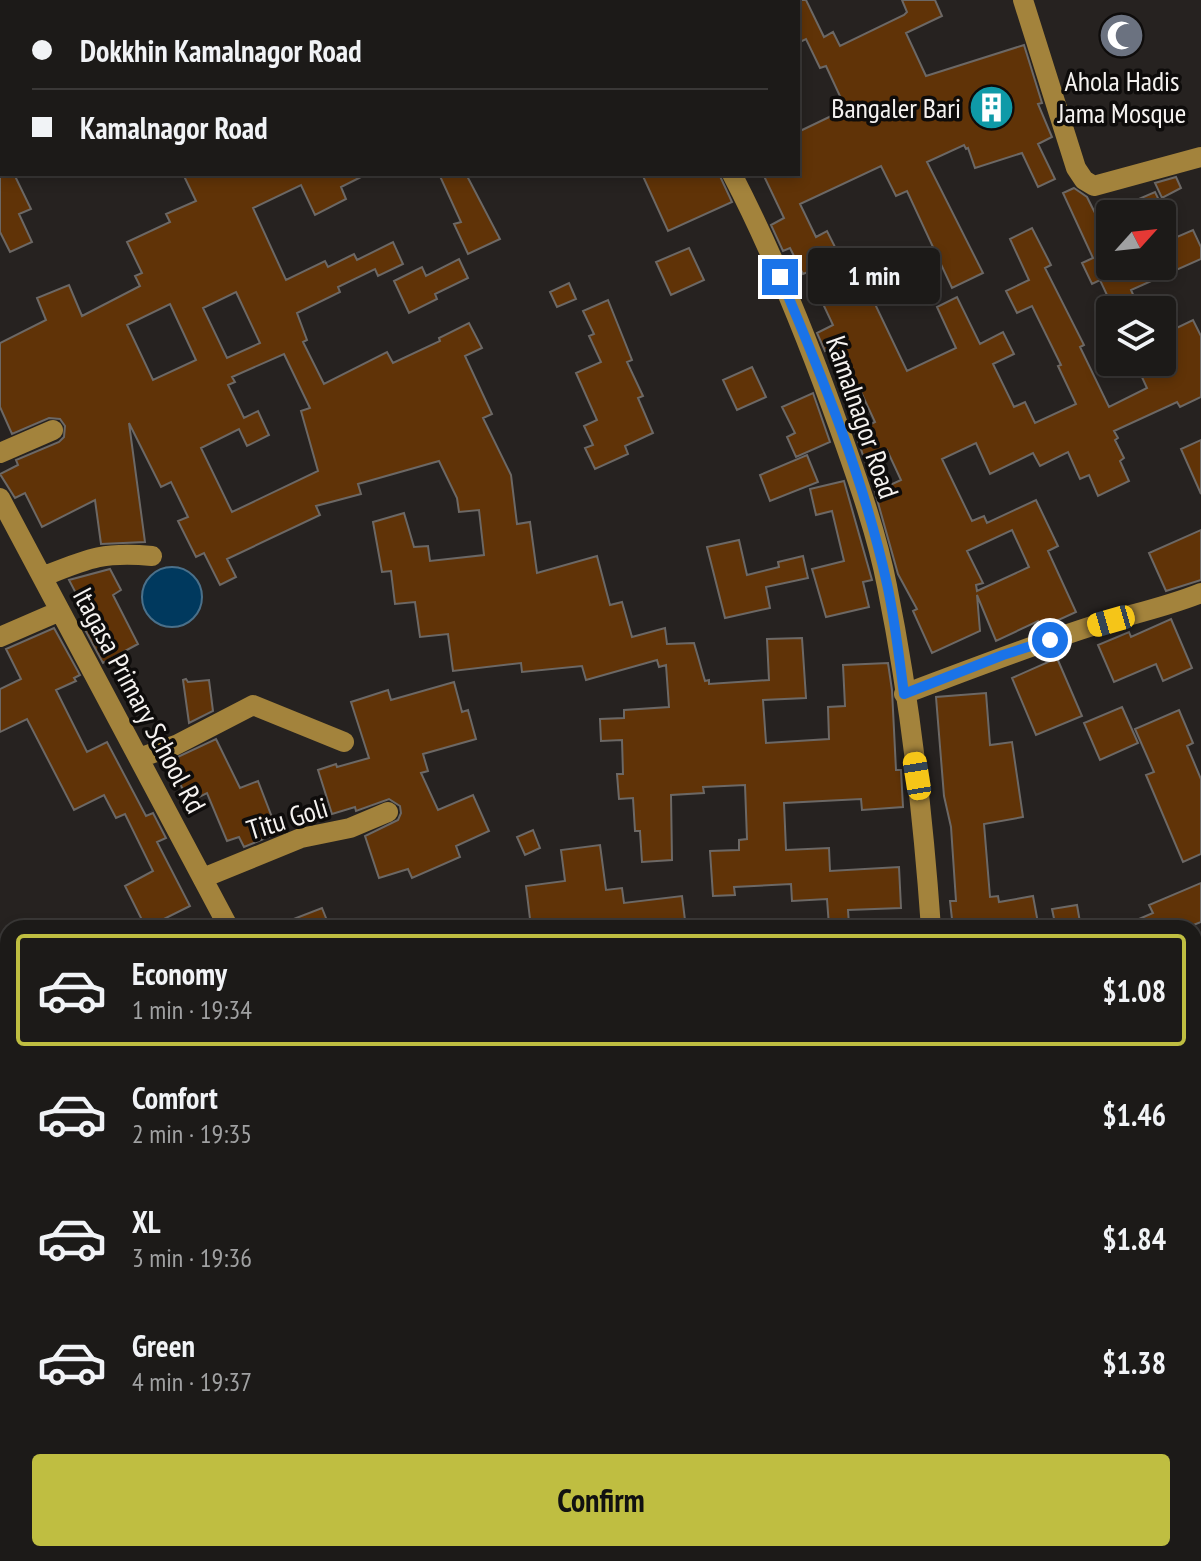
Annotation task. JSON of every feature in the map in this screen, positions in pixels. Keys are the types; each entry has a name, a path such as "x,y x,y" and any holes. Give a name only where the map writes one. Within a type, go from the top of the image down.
{"street":[{"path":"1023,0 1076,168 1084,180 1094,186 1201,157"},
{"name":"Kamalnagor Road","path":"733,176 755,219 817,364 857,477 887,585 922,803 930,920"},
{"path":"0,453 53,430"},
{"name":"Itagasa Primary School Rd","path":"0,498 225,920"},
{"path":"42,577 93,556 152,556"},
{"path":"904,694 1003,655 1090,627 1160,609 1201,593"},
{"path":"0,637 60,611"},
{"path":"139,758 176,745 253,705 344,742"},
{"name":"Titu Goli","path":"203,878 301,838 350,828 388,812"}],"water":[{"path":"172,567 184,569 193,576 200,585 200,609 193,618 184,625 172,627 160,625 151,618 144,609 142,597 144,585 151,576 160,569"}],"building":[{"path":"800,0 806,0 824,37 833,32 840,46 904,15 907,12 902,0 935,0 942,16 906,33 926,76 1024,45 1042,103 1038,104 1052,137 1038,144 1055,179 1038,187 1022,153 975,168 964,145 927,162 983,273 952,288 907,191 896,196 881,166 800,204 816,237 827,231 841,259 846,257 858,282 874,275 884,297 874,302 907,371 956,348 937,307 957,297 980,344 1003,332 1014,354 993,364 1014,407 1025,402 1035,423 1076,404 1032,306 1017,313 1006,291 1029,280 1010,239 1032,228 1051,265 1045,268 1084,345 1080,347 1109,407 1147,388 1141,376 1176,376 1176,328 1193,320 1201,336 1201,397 1180,407 1177,402 1114,431 1124,458 1120,461 1129,481 1098,496 1089,475 1080,479 1068,452 1040,466 1033,453 990,474 976,443 942,459 972,521 984,516 987,523 1036,500 1058,546 1048,551 1076,612 1041,628 1038,621 996,641 977,595 980,631 932,653 913,611 917,609 898,574 875,492 901,480 887,450 865,461 855,432 875,422 848,364 840,368 830,348 825,351 817,333 833,325 808,272 803,274 790,248 783,251 771,225 784,218 764,176 800,176 800,131 846,109 826,66 820,68 806,39 800,42","holes":["1012,530 1029,567 977,591 976,585 983,583 967,551"]},
{"path":"0,176 15,176 31,209 19,214 32,242 10,252 0,232"},
{"path":"184,176 363,176 341,187 346,199 315,215 301,185 253,208 286,280 325,261 328,267 354,254 357,260 393,242 403,264 378,276 375,269 338,287 340,292 297,313 307,340 303,342 324,384 387,352 393,363 440,341 439,338 469,323 482,348 465,356 492,414 483,418 511,475 517,524 530,522 537,573 597,556 610,605 622,602 632,637 665,628 667,644 694,643 705,681 709,680 709,684 769,680 767,639 802,638 806,698 763,700 766,743 829,739 828,707 845,706 843,665 888,663 896,770 901,770 903,807 862,810 861,799 784,803 786,850 829,848 830,871 899,867 901,908 848,910 849,920 829,920 827,899 792,901 791,884 734,887 735,895 713,896 710,851 739,850 739,840 747,839 745,785 703,787 704,793 671,795 672,860 642,862 640,831 635,831 633,798 619,799 617,774 623,774 622,740 601,741 600,719 624,718 624,710 669,707 666,665 659,667 657,660 586,680 582,666 522,672 521,663 453,671 448,634 420,637 415,602 395,604 391,571 382,572 373,522 404,513 414,547 428,546 430,561 484,555 479,510 459,512 457,498 439,461 358,484 361,494 316,506 320,515 227,559 236,577 220,585 204,553 196,557 178,521 188,517 171,482 161,487 129,423 145,542 101,544 95,500 42,527 25,493 15,498 0,474 18,465 16,460 59,442 64,437 65,426 60,419 49,418 12,434 0,407 0,343 46,320 37,298 69,285 82,316 140,286 135,276 142,273 127,242 170,222 166,214 196,201","holes":["236,292 260,343 227,358 203,308","170,304 196,360 153,380 127,325","284,354 310,408 301,411 318,471 232,512 201,448 239,429 247,446 269,435 258,411 244,418 228,385 235,382 232,377"]},
{"path":"440,176 467,176 500,239 468,254 454,224 461,222"},
{"path":"643,176 720,176 732,202 668,231"},
{"path":"1176,177 1181,188 1162,198 1155,183"},
{"path":"1074,188 1087,197 1096,215 1096,280 1100,280 1092,284 1082,263 1093,258 1063,193"},
{"path":"1155,192 1159,200 1136,200"},
{"path":"1193,230 1201,247 1201,259 1176,270 1176,235"},
{"path":"689,248 704,280 671,295 656,262"},
{"path":"459,259 468,278 435,294 437,299 409,313 394,281 422,267 426,276"},
{"path":"1100,280 1154,280 1131,290 1134,296 1107,296"},
{"path":"569,283 576,299 557,307 550,292"},
{"path":"608,300 632,360 627,362 643,396 638,398 653,433 625,446 628,454 595,469 585,448 593,445 584,426 597,420 576,373 601,362 589,336 594,334 583,311"},
{"path":"752,367 766,397 737,410 723,380"},
{"path":"813,393 830,442 796,457 787,437 795,433 782,407"},
{"path":"1201,440 1201,494 1181,449"},
{"path":"807,455 818,482 770,501 760,475"},
{"path":"844,481 872,580 863,582 869,607 826,617 812,569 844,561 832,511 816,515 810,489"},
{"path":"1201,530 1201,580 1166,591 1149,553"},
{"path":"739,540 747,575 779,567 778,562 803,556 808,578 766,587 770,608 725,618 707,547"},
{"path":"110,569 121,590 113,595 138,644 103,663 83,626 91,622 69,580"},
{"path":"1171,619 1192,668 1163,681 1156,664 1114,682 1098,645 1129,632 1131,637"},
{"path":"54,628 80,675 74,678 76,681 56,690 87,752 107,742 146,816 153,813 166,838 157,842 190,906 162,920 142,920 125,886 153,871 125,814 116,818 104,795 74,810 27,719 0,732 0,689 21,679 6,649"},
{"path":"1057,658 1082,716 1036,735 1012,678"},
{"path":"183,680 188,682 209,680 213,711 189,723"},
{"path":"454,682 462,712 468,710 476,739 423,754 428,771 421,773 438,810 473,795 489,831 456,846 460,857 412,878 408,869 379,878 365,836 398,820 400,806 389,799 356,811 355,807 332,814 318,770 369,758 351,702 388,690 391,700"},
{"path":"986,693 990,745 1012,742 1023,817 984,824 990,897 998,896 999,902 1033,896 1037,920 952,920 950,901 956,901 951,827 944,796 936,697"},
{"path":"1122,707 1138,743 1100,760 1084,723"},
{"path":"1179,710 1193,743 1187,746 1201,779 1201,854 1183,862 1146,775 1154,772 1135,729"},
{"path":"216,739 240,788 258,781 278,833 244,847 239,837 227,841 207,793 189,802 169,761"},
{"path":"533,830 540,848 525,855 517,837"},
{"path":"600,845 606,890 622,888 624,903 682,896 685,920 530,920 526,886 565,881 561,850"},
{"path":"1201,883 1201,920 1137,920 1153,913 1149,905"},
{"path":"1077,905 1080,920 1054,920 1052,909"},
{"path":"322,908 327,920 291,920"}],"place":[{"name":"Ahola Hadis Jama Mosque","path":"1122,35"},
{"name":"Bangaler Bari","path":"992,107"}],"route":[{"path":"780,277 817,364 857,477 887,585 904,694 1050,640"}]}
